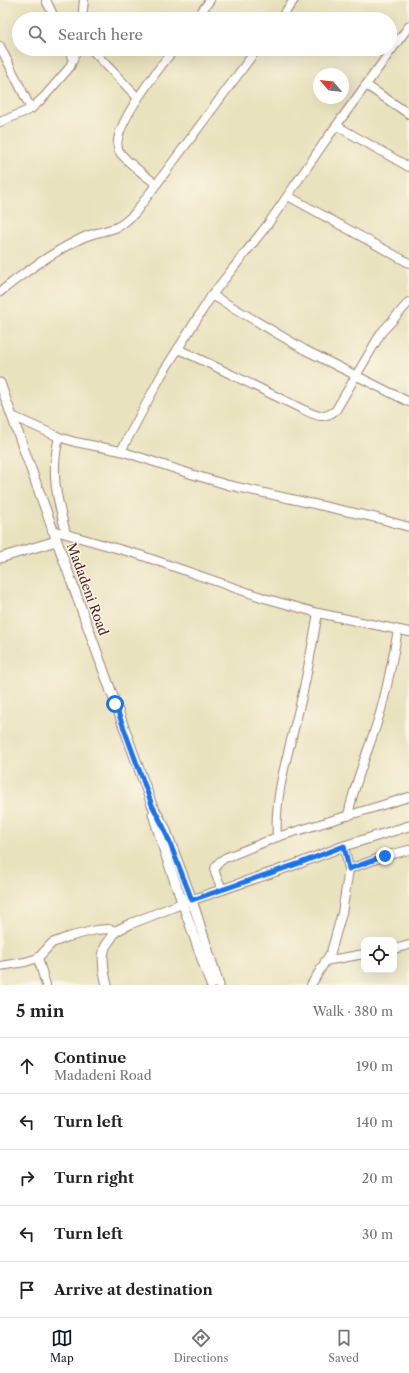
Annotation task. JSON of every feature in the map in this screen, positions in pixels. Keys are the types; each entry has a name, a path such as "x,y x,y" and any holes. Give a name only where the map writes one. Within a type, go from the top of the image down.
{"street":[{"path":"46,0 52,12"},
{"path":"83,12 84,0"},
{"path":"201,12 210,0"},
{"path":"285,12 294,0"},
{"path":"397,43 409,26"},
{"path":"0,46 32,109"},
{"path":"71,56 73,60"},
{"path":"0,122 32,109 70,67 74,56"},
{"path":"98,56 138,98"},
{"path":"156,184 124,158 119,151 117,140 122,125 138,98 169,56"},
{"path":"0,292 40,261 57,251 88,235 116,227 125,222 135,213 252,56"},
{"path":"121,451 159,380 212,295 288,196 388,56"},
{"path":"366,86 409,114"},
{"path":"337,126 409,167"},
{"path":"288,196 409,263"},
{"path":"212,295 305,350 409,402"},
{"path":"178,349 212,364 304,410 319,416 331,414 336,410 355,375 381,333 409,302"},
{"name":"Madadeni Road","path":"0,382 152,805 164,828 211,985"},
{"path":"12,416 74,442 121,451 228,485 378,518 409,527"},
{"path":"59,437 55,455 55,483 57,499 66,533"},
{"path":"52,530 140,555 258,596 318,613 409,632"},
{"path":"0,558 56,541"},
{"path":"277,837 276,819 278,800 300,707 318,613"},
{"path":"348,816 351,798 378,722 398,630"},
{"path":"223,890 215,870 218,862 247,848 277,837 409,797"},
{"path":"107,985 103,956 105,947 116,931 187,902 344,846 409,826"},
{"path":"311,985 324,961 331,952 342,913 349,869 344,846"},
{"path":"349,869 385,856 409,850"},
{"name":"Madadeni Road","path":"187,902 219,985"},
{"path":"0,966 25,962 38,958 57,940 96,930 108,929 116,931"},
{"path":"397,948 409,945"},
{"path":"324,961 361,955"},
{"path":"38,958 46,985"}],"route":[{"path":"115,704 152,805 157,811 192,900 300,863 344,846 349,869 385,856"}]}
